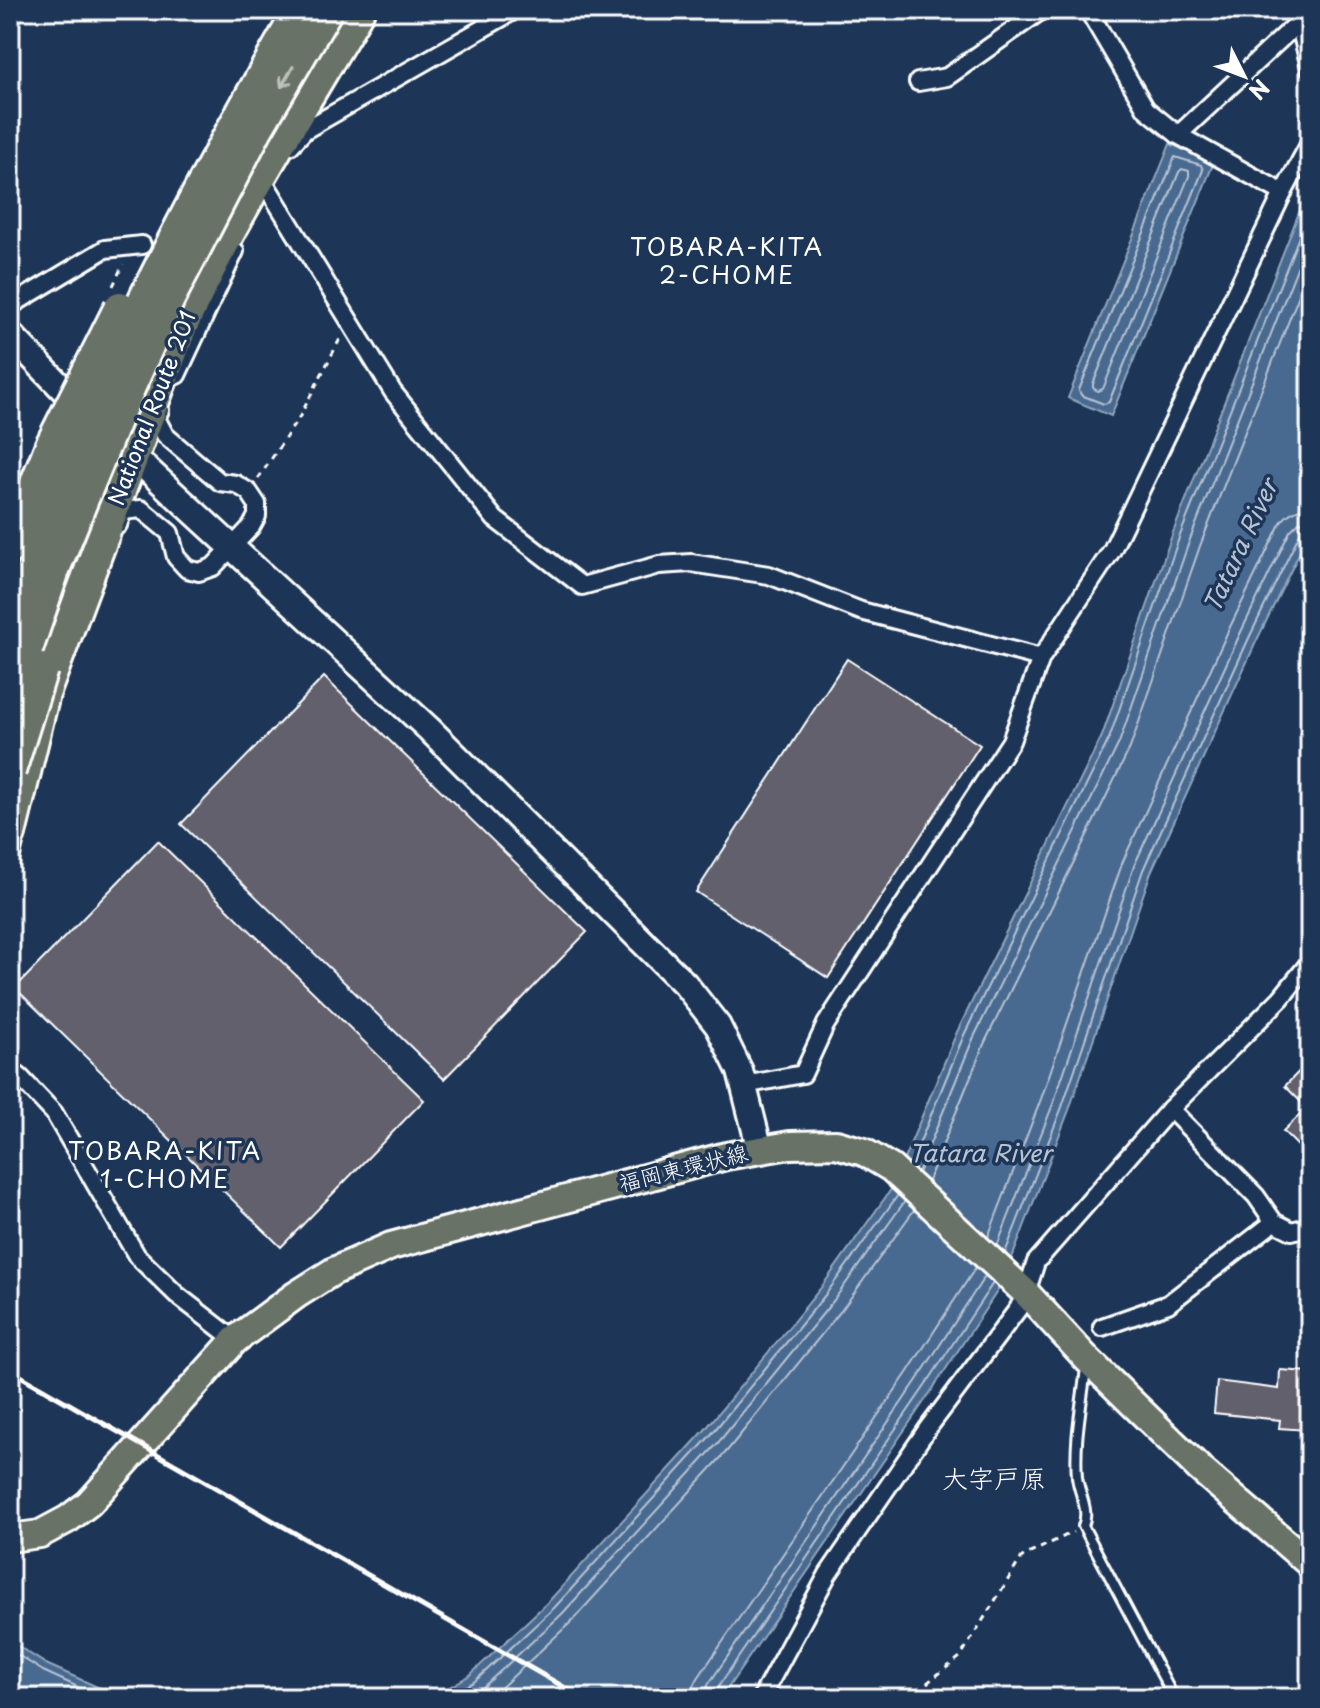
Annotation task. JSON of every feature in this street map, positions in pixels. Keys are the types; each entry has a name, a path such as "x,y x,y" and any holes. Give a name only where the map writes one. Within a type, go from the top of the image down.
{"highway":[{"name":"National Route 201","path":"10,602 43,508 85,411 176,261 283,10"},
{"path":"10,633 49,520 106,382 159,269 226,139 300,10"},
{"path":"10,700 55,567 170,297 256,131 327,10"},
{"name":"National Route 201","path":"176,261 258,182 359,10"},
{"path":"10,548 51,445 147,255 226,139"},
{"path":"10,771 82,554 133,420 210,234 204,229"},
{"name":"National Route 201","path":"10,834 44,694 181,328 176,261"}],"main road":[{"name":"福岡東環状線","path":"10,1538 40,1534 89,1503 235,1340 334,1271 391,1246 711,1159 790,1145 836,1144 864,1152 891,1168 1020,1288 1087,1359 1200,1469 1310,1564"}],"street":[{"path":"10,860 44,715 123,511 141,509 170,533 176,557 187,569 199,572 213,567 251,527 257,516 257,504 249,492 236,484 220,482 165,435 156,418 176,261 266,185 288,148 305,130 515,10"},
{"path":"918,82 947,77 1042,10"},
{"path":"1088,10 1146,109 1178,135 1283,193"},
{"path":"1178,135 1303,16"},
{"path":"1303,16 1310,68"},
{"path":"744,1085 803,1074 826,1024 1011,741 1041,658 1112,550 1283,193 1310,143"},
{"path":"266,185 393,392 495,519 582,586 659,565 691,563 769,575 861,611 1041,658"},
{"path":"10,306 105,249 176,261"},
{"path":"10,334 85,411 429,729 685,984 718,1026 740,1071 760,1150"},
{"path":"761,1698 828,1574 928,1428 1018,1309 1020,1288 1036,1262 1170,1109 1281,998 1310,962"},
{"path":"10,1069 54,1113 137,1256 177,1295 235,1340"},
{"path":"1170,1109 1256,1196 1274,1222 1292,1231 1310,1226"},
{"path":"1102,1327 1168,1304 1274,1222"}],"lane":[{"path":"1087,1359 1077,1437 1077,1478 1087,1517 1083,1526 1174,1698"}],"path":[{"path":"249,492 300,416 349,320"},
{"path":"908,1698 960,1657 1022,1557 1083,1526"}],"water":[{"path":"1170,144 1214,162 1111,416 1068,398"},
{"name":"Tatara River","path":"1310,193 1310,531 1151,872 1069,1110 1002,1284 721,1698 431,1698 470,1675 549,1601 704,1431 820,1289 892,1188 957,1032 1102,736 1172,535 1300,210"},
{"path":"10,1641 46,1664 122,1698 10,1698"}],"building":[{"path":"847,659 980,745 828,978 696,892"},
{"path":"324,677 587,932 444,1079 181,824"},
{"path":"158,841 424,1100 281,1247 15,988"},
{"path":"1310,1060 1310,1142 1302,1150 1283,1131 1307,1108 1285,1086"},
{"path":"1280,1370 1310,1372 1310,1424 1307,1424 1307,1430 1279,1428 1280,1420 1214,1413 1217,1381 1279,1389"}],"railway":[{"path":"10,1370 583,1698"}],"district":[{"name":"TOBARA-KITA 2-CHOME","path":"727,262"},
{"name":"TOBARA-KITA 1-CHOME","path":"165,1166"},
{"name":"大字戸原","path":"994,1479"}]}
